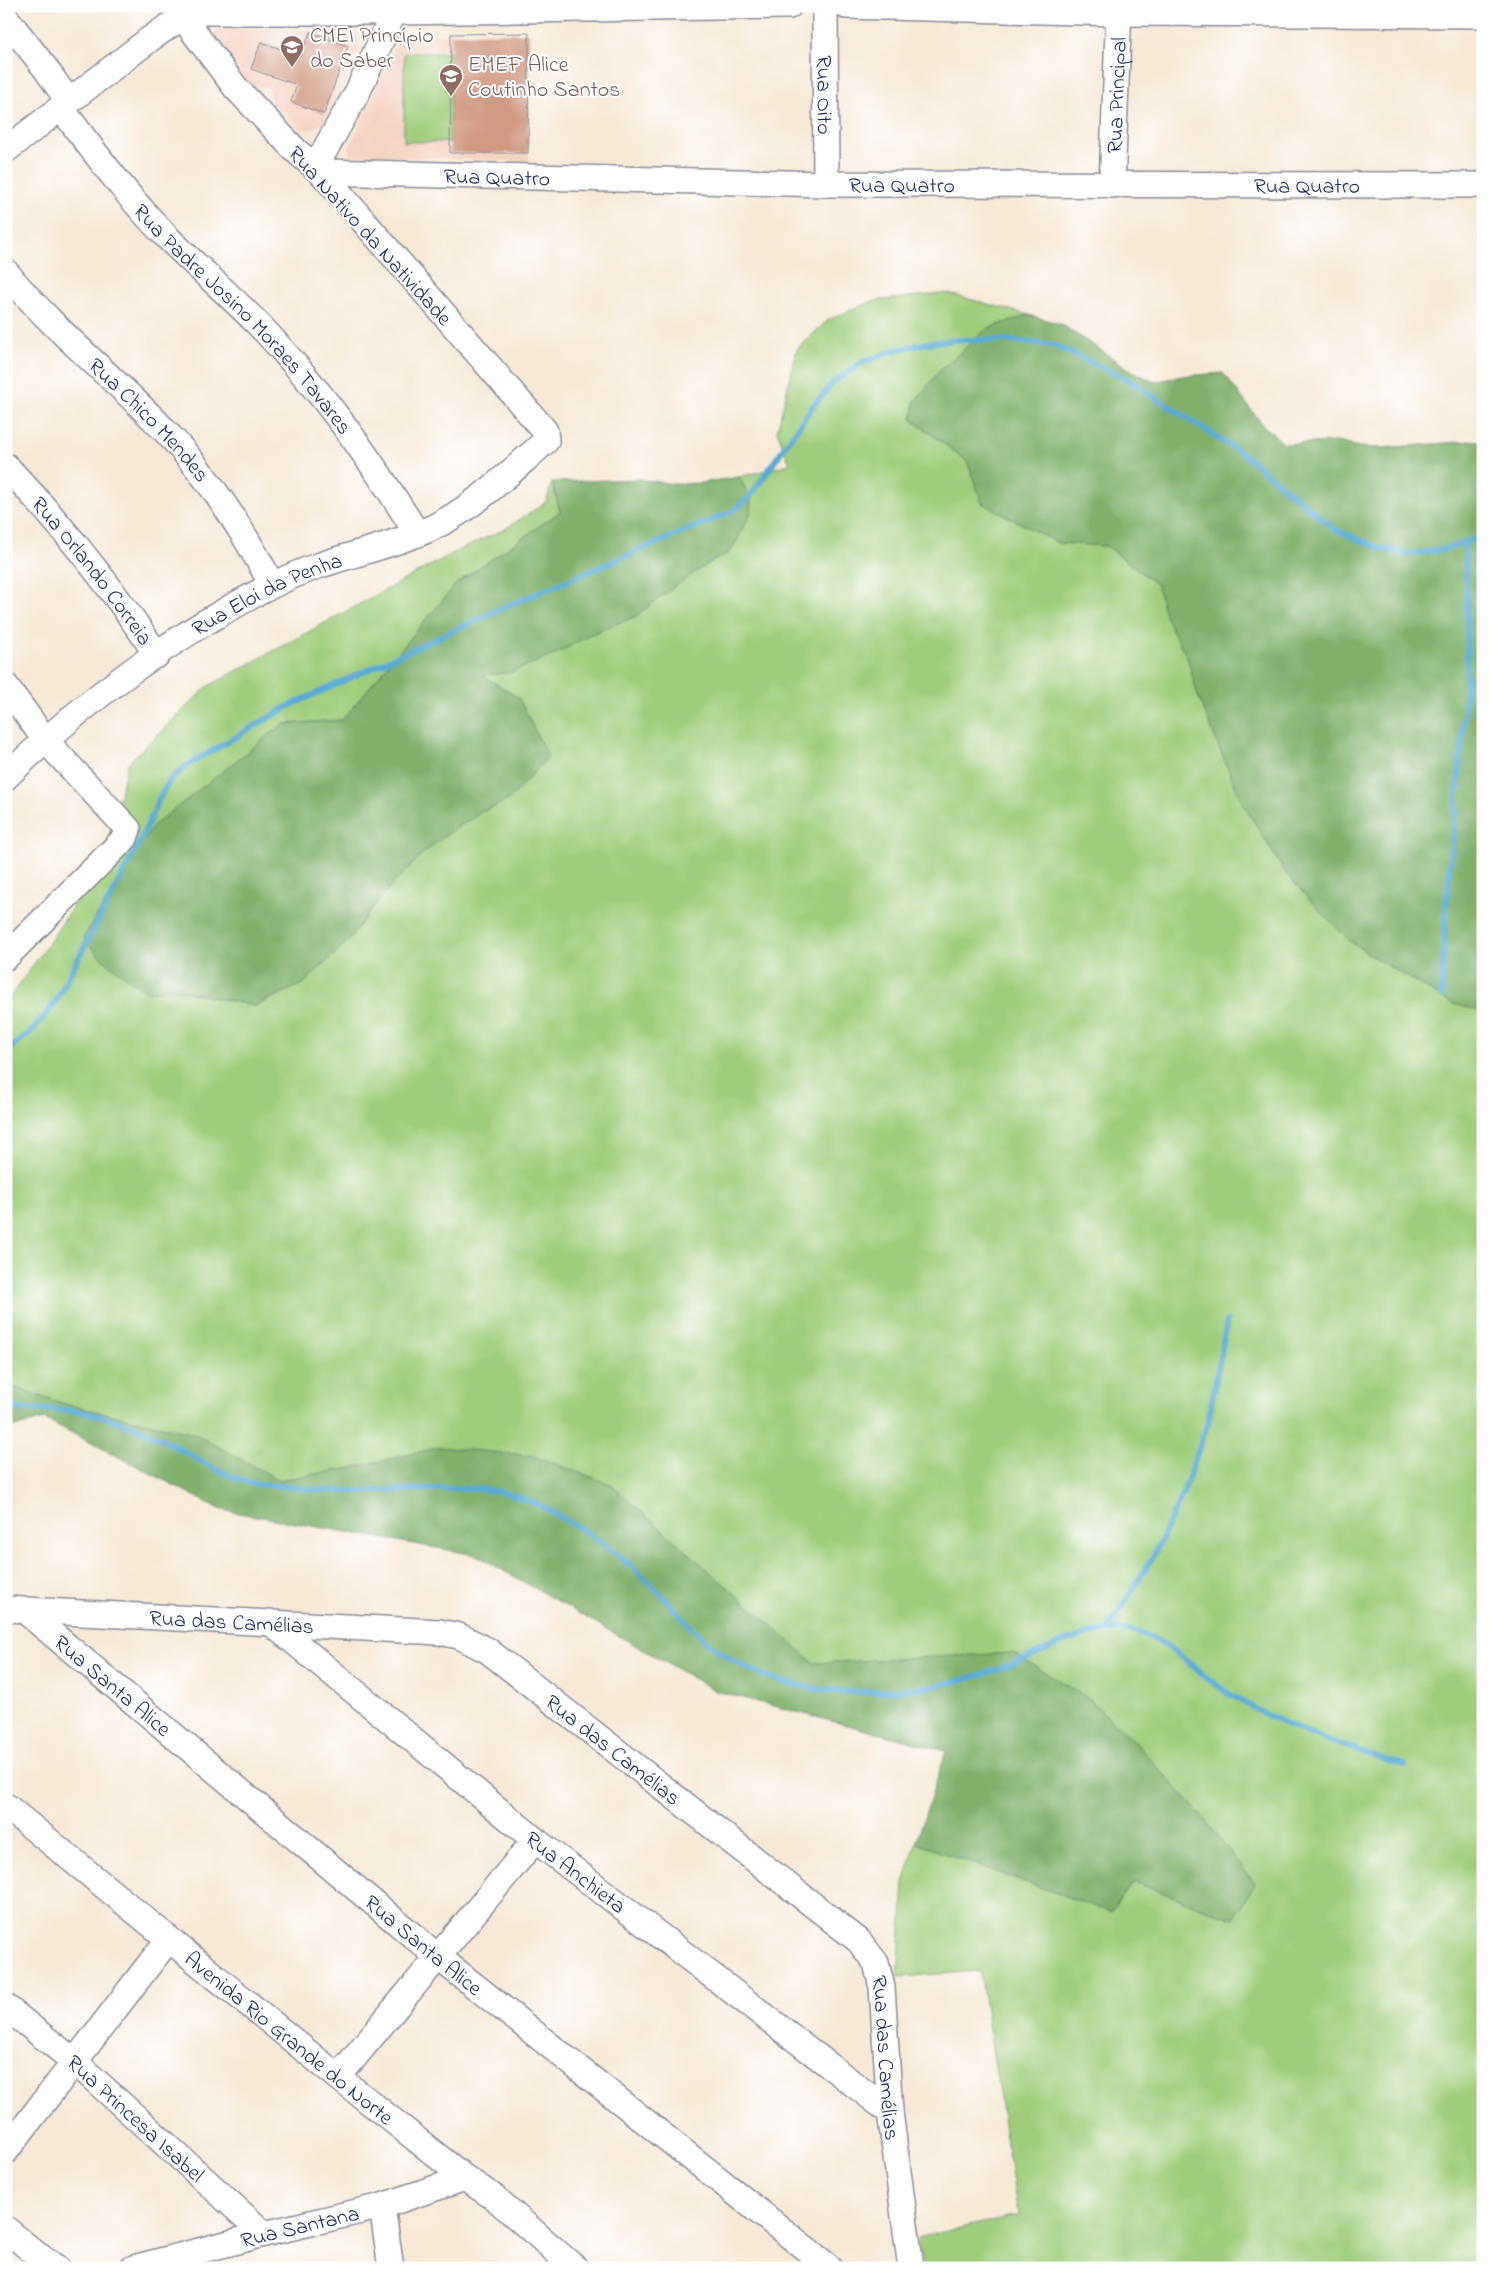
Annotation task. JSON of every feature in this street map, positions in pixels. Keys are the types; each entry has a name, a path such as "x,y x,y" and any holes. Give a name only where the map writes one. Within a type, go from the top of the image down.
{"street":[{"path":"6,150 150,38 178,12 394,12 789,6"},
{"name":"Rua Oito","path":"825,6 826,184"},
{"path":"846,6 1483,16"},
{"name":"Rua Principal","path":"1112,185 1119,10"},
{"name":"Rua Nativo da Natividade","path":"178,12 205,50 236,88 296,151 316,167 545,431 546,441"},
{"path":"316,167 358,91 394,12"},
{"name":"Rua Padre Josino Moraes Tavares","path":"6,18 46,69 65,105 144,213 237,302 311,382 367,455 417,534"},
{"name":"Rua Quatro","path":"316,167 826,184 1483,185"},
{"name":"Rua Chico Mendes","path":"6,272 36,306 155,420 195,465 238,525 272,585"},
{"name":"Rua Eloi da Penha","path":"6,778 46,741 102,695 157,655 226,610 272,585 305,570 417,534 466,508 546,441"},
{"name":"Rua Orlando Correia","path":"6,466 76,544 110,587 157,655"},
{"path":"6,686 46,741 125,824 128,833 6,957"},
{"name":"Rua das Camélias","path":"16,1610 439,1632 459,1636 487,1650 859,1940 876,1963 882,1987 890,2112 911,2268"},
{"name":"Rua Santa Alice","path":"16,1610 436,1956 830,2268"},
{"name":"Rua Anchieta","path":"270,1622 535,1840 890,2112"},
{"name":"Avenida Rio Grande do Norte","path":"6,1806 168,1940 228,1985 338,2077 465,2178 494,2198 575,2268"},
{"path":"338,2077 436,1956 535,1840"},
{"path":"6,2151 168,1940"},
{"name":"Rua Princesa Isabel","path":"6,2007 74,2062 264,2234"},
{"name":"Rua Santana","path":"133,2268 382,2206 465,2178"},
{"path":"382,2206 392,2268"},
{"path":"6,2229 57,2268"}],"shaded area":[{"name":"CMEI Princípio do Saber","path":"219,29 346,29 352,31 359,39 359,50 329,119 313,129 302,130 271,103 268,87 252,87 208,40 212,33"},
{"name":"EMEF Alice Coutinho Santos","path":"529,33 529,162 352,155 349,148 398,40 407,35"}],"green space":[{"path":"404,53 451,53 450,142 404,142"},
{"path":"946,293 1029,315 988,328 912,420 967,461 982,503 1058,543 1107,546 1157,585 1166,618 1187,657 1199,699 1242,802 1285,872 1312,903 1351,942 1453,1004 1483,1012 1483,2268 923,2268 917,2238 1018,2215 980,1971 898,1977 904,1883 916,1843 1110,1912 1134,1882 1233,1919 1206,1821 1133,1740 1089,1699 1013,1653 814,1664 665,1534 347,1469 279,1480 195,1434 68,1405 6,1385 6,1003 51,940 103,859 128,763 207,687 457,551 505,529 546,502 552,482 561,511 457,583 342,720 283,724 146,992 173,989 255,1006 303,983 347,942 381,897 421,855 447,834 482,812 510,799 482,675 509,672 554,655 591,634 636,616 713,560 728,554 751,499 739,477 790,464 777,431 797,349 828,320 873,301"},
{"path":"1029,315 1061,324 1129,369 1154,382 1182,376 1223,373 1263,425 1284,444 1338,442 1359,447 1382,448 1483,440 1483,1012 1453,1004 1351,942 1312,903 1285,872 1242,802 1199,699 1187,657 1166,618 1157,585 1107,546 1058,543 982,503 967,461 912,419 915,401 941,369 988,328"},
{"path":"739,477 751,499 750,514 737,541 728,554 714,560 675,586 636,616 591,634 554,655 509,673 482,675 519,698 548,757 510,799 482,812 447,834 421,855 381,897 347,942 303,984 255,1006 173,989 146,992 103,960 83,938 153,826 283,724 342,720 457,583 560,512 552,482 638,479 674,484 700,483"},
{"path":"6,1385 68,1405 195,1434 279,1480 347,1469 440,1447 534,1456 610,1484 814,1663 1013,1653 1089,1699 1133,1740 1206,1821 1255,1884 1233,1919 1134,1882 1110,1912 916,1843 946,1751 716,1691 476,1555 222,1510 45,1419 6,1429"}],"building":[{"path":"310,32 348,46 324,114 291,102 297,85 251,69 261,42 301,56"},
{"path":"529,33 528,153 450,153 451,34"}],"waterway":[{"path":"6,1052 34,1029 55,1003 142,838 159,799 170,780 186,766 289,706 507,606 731,512 749,498 813,406 834,382 861,363 895,350 928,343 956,340 1004,340 1053,345 1125,378 1246,456 1334,529 1381,549 1407,554 1442,550 1483,536"},
{"path":"1442,996 1448,893 1466,700 1465,543"},
{"path":"1108,1630 1154,1555 1183,1493 1208,1423 1227,1321"},
{"path":"6,1408 67,1410 112,1420 155,1436 226,1474 255,1484 339,1491 469,1488 504,1493 522,1498 569,1522 612,1550 651,1584 694,1630 717,1650 745,1667 784,1682 810,1688 837,1691 894,1691 922,1688 950,1683 1002,1668 1095,1632 1125,1630 1137,1632 1160,1642 1181,1656 1210,1680 1255,1709 1303,1731 1404,1766"}],"place":[{"name":"CMEI Princípio do Saber","path":"292,68"},
{"name":"EMEF Alice Coutinho Santos","path":"451,97"}]}
